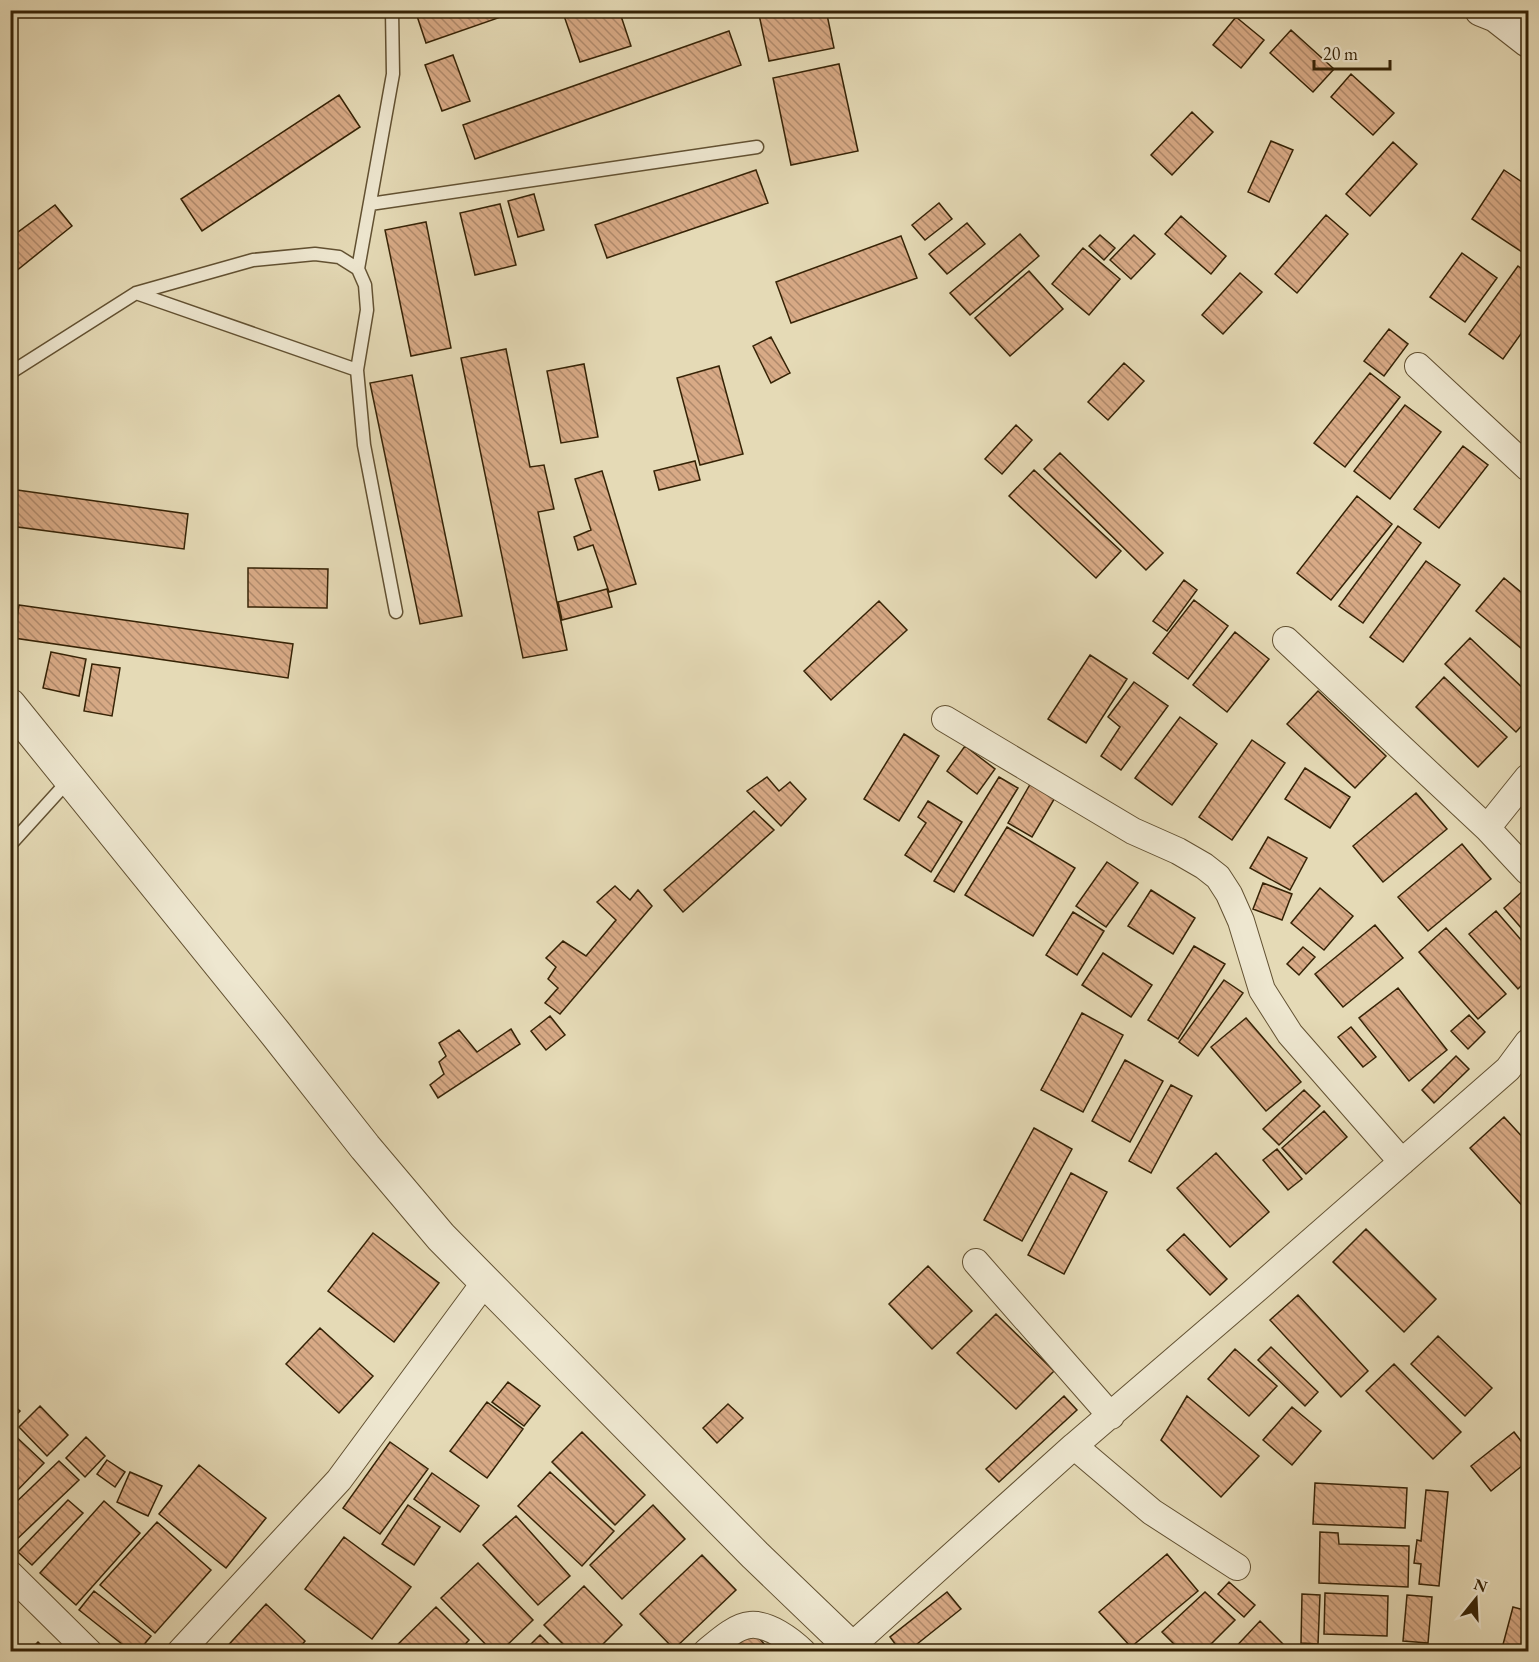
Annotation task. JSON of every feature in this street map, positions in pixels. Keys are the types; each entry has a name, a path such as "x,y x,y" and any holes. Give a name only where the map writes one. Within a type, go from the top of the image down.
{"street":[{"path":"1492,12 1528,40"},
{"path":"1418,366 1528,468"},
{"path":"1286,640 1487,828 1528,872"},
{"path":"10,705 365,1147 441,1237 850,1650 1074,1446 1508,1070 1528,1042"},
{"path":"945,719 1133,831 1178,851 1218,877 1229,894 1241,921 1262,990 1290,1034 1402,1162"},
{"path":"1487,828 1528,777"},
{"path":"976,1262 1110,1416"},
{"path":"180,1652 339,1480 485,1282"},
{"path":"1074,1446 1152,1512 1237,1567"},
{"path":"10,1574 88,1652"},
{"path":"706,1652 727,1634 749,1624 770,1629 792,1641 803,1652"}],"lane":[{"path":"392,10 393,74 358,269 365,285 367,310 357,370 364,445 396,612"},
{"path":"370,204 758,147"},
{"path":"10,374 136,293 253,260 315,254 339,257 358,269"},
{"path":"136,293 357,370"},
{"path":"10,845 70,779"}],"building":[{"path":"415,10 521,10 426,43"},
{"path":"569,10 619,10 631,46 580,62 563,13"},
{"path":"758,10 826,10 834,48 769,61"},
{"path":"1236,17 1264,40 1241,68 1213,45"},
{"path":"1291,30 1334,69 1313,92 1270,53"},
{"path":"729,31 741,65 475,159 463,125"},
{"path":"453,55 470,101 442,111 425,65"},
{"path":"839,64 858,151 791,165 773,78"},
{"path":"1351,74 1394,113 1373,135 1331,97"},
{"path":"339,95 360,127 202,231 181,199"},
{"path":"1192,112 1213,132 1172,175 1151,155"},
{"path":"1271,141 1293,150 1269,202 1248,192"},
{"path":"1393,142 1417,164 1370,216 1346,194"},
{"path":"756,170 768,203 607,258 595,225"},
{"path":"1504,170 1528,186 1528,256 1472,219"},
{"path":"534,194 544,230 518,237 508,201"},
{"path":"939,203 952,219 925,240 912,225"},
{"path":"500,204 516,265 475,275 460,213"},
{"path":"55,205 72,226 10,276 10,238"},
{"path":"1326,215 1348,234 1297,293 1275,274"},
{"path":"1181,216 1226,256 1211,274 1165,234"},
{"path":"426,222 451,348 411,356 385,230"},
{"path":"967,223 985,244 947,274 929,254"},
{"path":"1020,234 1039,256 970,315 950,293"},
{"path":"1100,235 1115,248 1104,260 1089,246"},
{"path":"1134,235 1155,254 1131,279 1110,260"},
{"path":"901,236 917,278 791,323 776,282"},
{"path":"1083,248 1120,279 1089,315 1052,284"},
{"path":"1462,253 1497,278 1465,322 1430,297"},
{"path":"1518,266 1528,273 1528,324 1503,359 1469,334"},
{"path":"1029,271 1063,309 1010,356 975,318"},
{"path":"1240,273 1262,292 1223,334 1202,315"},
{"path":"1389,329 1408,344 1384,376 1364,361"},
{"path":"771,337 790,373 771,383 753,346"},
{"path":"506,349 530,467 544,465 554,509 538,512 567,650 523,658 461,358"},
{"path":"1124,363 1144,381 1108,420 1088,402"},
{"path":"584,364 598,437 561,443 547,371"},
{"path":"719,366 743,454 700,465 677,378"},
{"path":"1370,373 1400,397 1345,467 1314,443"},
{"path":"412,375 462,616 420,624 370,383"},
{"path":"1405,405 1441,432 1390,499 1354,471"},
{"path":"1016,425 1032,440 1002,474 985,459"},
{"path":"1463,446 1488,465 1439,528 1414,509"},
{"path":"1060,453 1163,553 1146,570 1044,469"},
{"path":"695,461 700,480 659,490 654,471"},
{"path":"1034,470 1121,551 1096,578 1009,496"},
{"path":"602,471 636,584 609,592 593,545 578,550 574,537 591,530 575,479"},
{"path":"10,489 188,514 184,549 10,526"},
{"path":"1357,496 1392,524 1331,600 1297,573"},
{"path":"1398,526 1421,543 1363,623 1339,606"},
{"path":"1426,561 1460,585 1403,662 1370,637"},
{"path":"248,568 328,569 327,608 248,607"},
{"path":"1504,578 1528,598 1528,654 1476,611"},
{"path":"1184,580 1197,590 1167,631 1153,621"},
{"path":"607,589 612,607 562,620 558,602"},
{"path":"1194,600 1228,626 1188,679 1153,653"},
{"path":"879,601 907,630 831,700 804,671"},
{"path":"19,605 293,644 288,678 14,638"},
{"path":"1235,632 1269,659 1227,712 1193,685"},
{"path":"1470,638 1528,693 1528,719 1516,732 1445,664"},
{"path":"51,652 86,659 79,696 43,688"},
{"path":"1090,655 1127,679 1086,743 1048,719"},
{"path":"92,664 120,668 112,716 84,711"},
{"path":"1444,677 1507,737 1478,767 1416,707"},
{"path":"1134,682 1168,706 1121,770 1101,756 1120,727 1108,717"},
{"path":"1318,691 1386,756 1355,788 1287,724"},
{"path":"1180,717 1217,744 1172,805 1135,778"},
{"path":"904,734 939,756 899,821 864,799"},
{"path":"1252,740 1285,763 1232,840 1199,817"},
{"path":"965,746 995,769 977,794 947,771"},
{"path":"1305,768 1350,797 1330,828 1285,799"},
{"path":"767,777 779,791 790,782 806,799 781,826 747,791"},
{"path":"999,777 1018,788 954,892 934,881"},
{"path":"1032,781 1056,796 1032,837 1008,823"},
{"path":"1416,793 1447,829 1383,882 1353,846"},
{"path":"928,801 962,822 931,872 905,855 926,823 918,817"},
{"path":"754,811 774,830 683,912 664,890"},
{"path":"1007,827 1075,868 1033,936 965,895"},
{"path":"1268,837 1307,858 1290,890 1250,868"},
{"path":"1462,844 1491,879 1428,931 1398,897"},
{"path":"1107,862 1138,883 1106,927 1076,906"},
{"path":"1263,883 1292,894 1282,920 1253,909"},
{"path":"615,886 630,900 638,890 652,906 560,1014 545,1003 558,988 548,979 556,967 546,958 563,941 586,956 616,920 597,902"},
{"path":"1320,888 1353,916 1324,950 1291,923"},
{"path":"1525,889 1528,893 1528,936 1504,908"},
{"path":"1151,890 1195,918 1173,954 1128,926"},
{"path":"1496,911 1528,948 1528,979 1518,989 1469,934"},
{"path":"1073,912 1104,931 1077,975 1046,955"},
{"path":"1375,925 1403,958 1343,1007 1315,974"},
{"path":"1446,928 1506,994 1478,1019 1419,952"},
{"path":"1194,946 1225,964 1178,1039 1148,1020"},
{"path":"1303,947 1315,957 1299,975 1287,964"},
{"path":"1103,953 1152,985 1131,1017 1082,985"},
{"path":"1224,980 1243,993 1198,1056 1179,1042"},
{"path":"1398,988 1447,1050 1409,1081 1359,1018"},
{"path":"1082,1013 1123,1035 1083,1112 1041,1090"},
{"path":"1469,1015 1485,1032 1468,1049 1451,1031"},
{"path":"550,1016 565,1035 546,1050 531,1031"},
{"path":"1246,1018 1301,1082 1266,1111 1211,1047"},
{"path":"1351,1027 1376,1057 1363,1067 1338,1037"},
{"path":"511,1029 520,1044 438,1098 430,1085 444,1074 439,1062 446,1056 439,1043 459,1030 477,1052"},
{"path":"1456,1056 1469,1069 1434,1103 1422,1090"},
{"path":"1125,1060 1163,1081 1130,1142 1092,1121"},
{"path":"1171,1085 1192,1096 1151,1173 1129,1161"},
{"path":"1304,1090 1320,1106 1279,1145 1263,1129"},
{"path":"1324,1111 1347,1137 1306,1174 1282,1148"},
{"path":"1504,1117 1528,1143 1528,1212 1470,1148"},
{"path":"1034,1128 1072,1149 1022,1241 984,1220"},
{"path":"1277,1149 1302,1179 1288,1190 1263,1160"},
{"path":"1216,1153 1269,1212 1230,1247 1177,1188"},
{"path":"1071,1173 1107,1192 1064,1274 1028,1255"},
{"path":"1366,1229 1436,1299 1404,1332 1333,1262"},
{"path":"373,1233 439,1283 394,1342 328,1291"},
{"path":"1184,1234 1227,1279 1210,1295 1167,1250"},
{"path":"928,1266 972,1311 932,1349 889,1304"},
{"path":"1298,1295 1368,1371 1341,1397 1270,1320"},
{"path":"996,1314 1054,1371 1016,1409 957,1353"},
{"path":"320,1328 373,1376 339,1413 286,1364"},
{"path":"1438,1336 1492,1388 1465,1416 1411,1364"},
{"path":"1271,1347 1318,1392 1305,1406 1258,1360"},
{"path":"1235,1349 1277,1386 1249,1416 1208,1379"},
{"path":"1394,1364 1461,1432 1433,1459 1366,1391"},
{"path":"508,1382 540,1406 524,1426 492,1402"},
{"path":"1064,1396 1077,1410 999,1482 986,1469"},
{"path":"1187,1396 1259,1456 1221,1497 1161,1440"},
{"path":"10,1402 20,1411 10,1421"},
{"path":"487,1402 523,1429 487,1478 450,1451"},
{"path":"728,1404 743,1418 717,1443 703,1428"},
{"path":"40,1406 68,1435 47,1456 19,1427"},
{"path":"1292,1407 1321,1431 1292,1465 1263,1440"},
{"path":"10,1431 44,1463 10,1498"},
{"path":"582,1432 645,1495 615,1525 552,1462"},
{"path":"1514,1432 1528,1450 1528,1461 1491,1491 1471,1466"},
{"path":"86,1437 105,1456 85,1477 66,1458"},
{"path":"390,1442 428,1469 380,1534 343,1508"},
{"path":"107,1460 125,1472 115,1487 97,1474"},
{"path":"59,1461 79,1480 14,1542 10,1538 10,1508"},
{"path":"199,1465 266,1518 226,1568 159,1514"},
{"path":"130,1472 162,1486 148,1516 117,1502"},
{"path":"550,1472 614,1531 582,1566 518,1506"},
{"path":"432,1473 479,1506 460,1532 414,1499"},
{"path":"1315,1483 1407,1488 1405,1528 1313,1524"},
{"path":"1426,1490 1448,1492 1439,1586 1419,1584 1421,1564 1414,1563 1417,1540 1421,1541"},
{"path":"68,1500 83,1513 32,1565 18,1552"},
{"path":"104,1501 140,1533 76,1605 40,1573"},
{"path":"408,1505 440,1527 414,1565 382,1544"},
{"path":"653,1505 685,1539 622,1599 590,1565"},
{"path":"516,1516 570,1576 538,1605 483,1545"},
{"path":"157,1522 211,1570 155,1633 100,1585"},
{"path":"1320,1532 1338,1533 1339,1544 1409,1546 1408,1587 1319,1583"},
{"path":"344,1537 411,1587 372,1639 305,1589"},
{"path":"1167,1554 1198,1591 1131,1647 1099,1612"},
{"path":"702,1555 736,1590 674,1649 640,1614"},
{"path":"478,1563 533,1620 500,1652 493,1652 441,1598"},
{"path":"1229,1582 1255,1605 1244,1617 1218,1594"},
{"path":"584,1586 622,1625 595,1652 571,1652 544,1625"},
{"path":"94,1591 151,1636 138,1652 132,1652 79,1610"},
{"path":"947,1592 961,1609 907,1652 901,1652 890,1637"},
{"path":"1205,1592 1235,1620 1203,1652 1182,1652 1162,1632"},
{"path":"1325,1593 1388,1596 1387,1636 1324,1634"},
{"path":"1302,1594 1320,1595 1318,1644 1301,1643"},
{"path":"1407,1595 1432,1597 1428,1643 1403,1641"},
{"path":"266,1604 305,1641 296,1652 222,1652"},
{"path":"436,1607 469,1640 458,1652 390,1652"},
{"path":"1513,1607 1528,1611 1528,1652 1501,1652"},
{"path":"1260,1621 1291,1652 1231,1652"},
{"path":"753,1631 771,1652 730,1652"},
{"path":"540,1635 557,1652 523,1652"},
{"path":"38,1642 48,1652 28,1652"}]}
